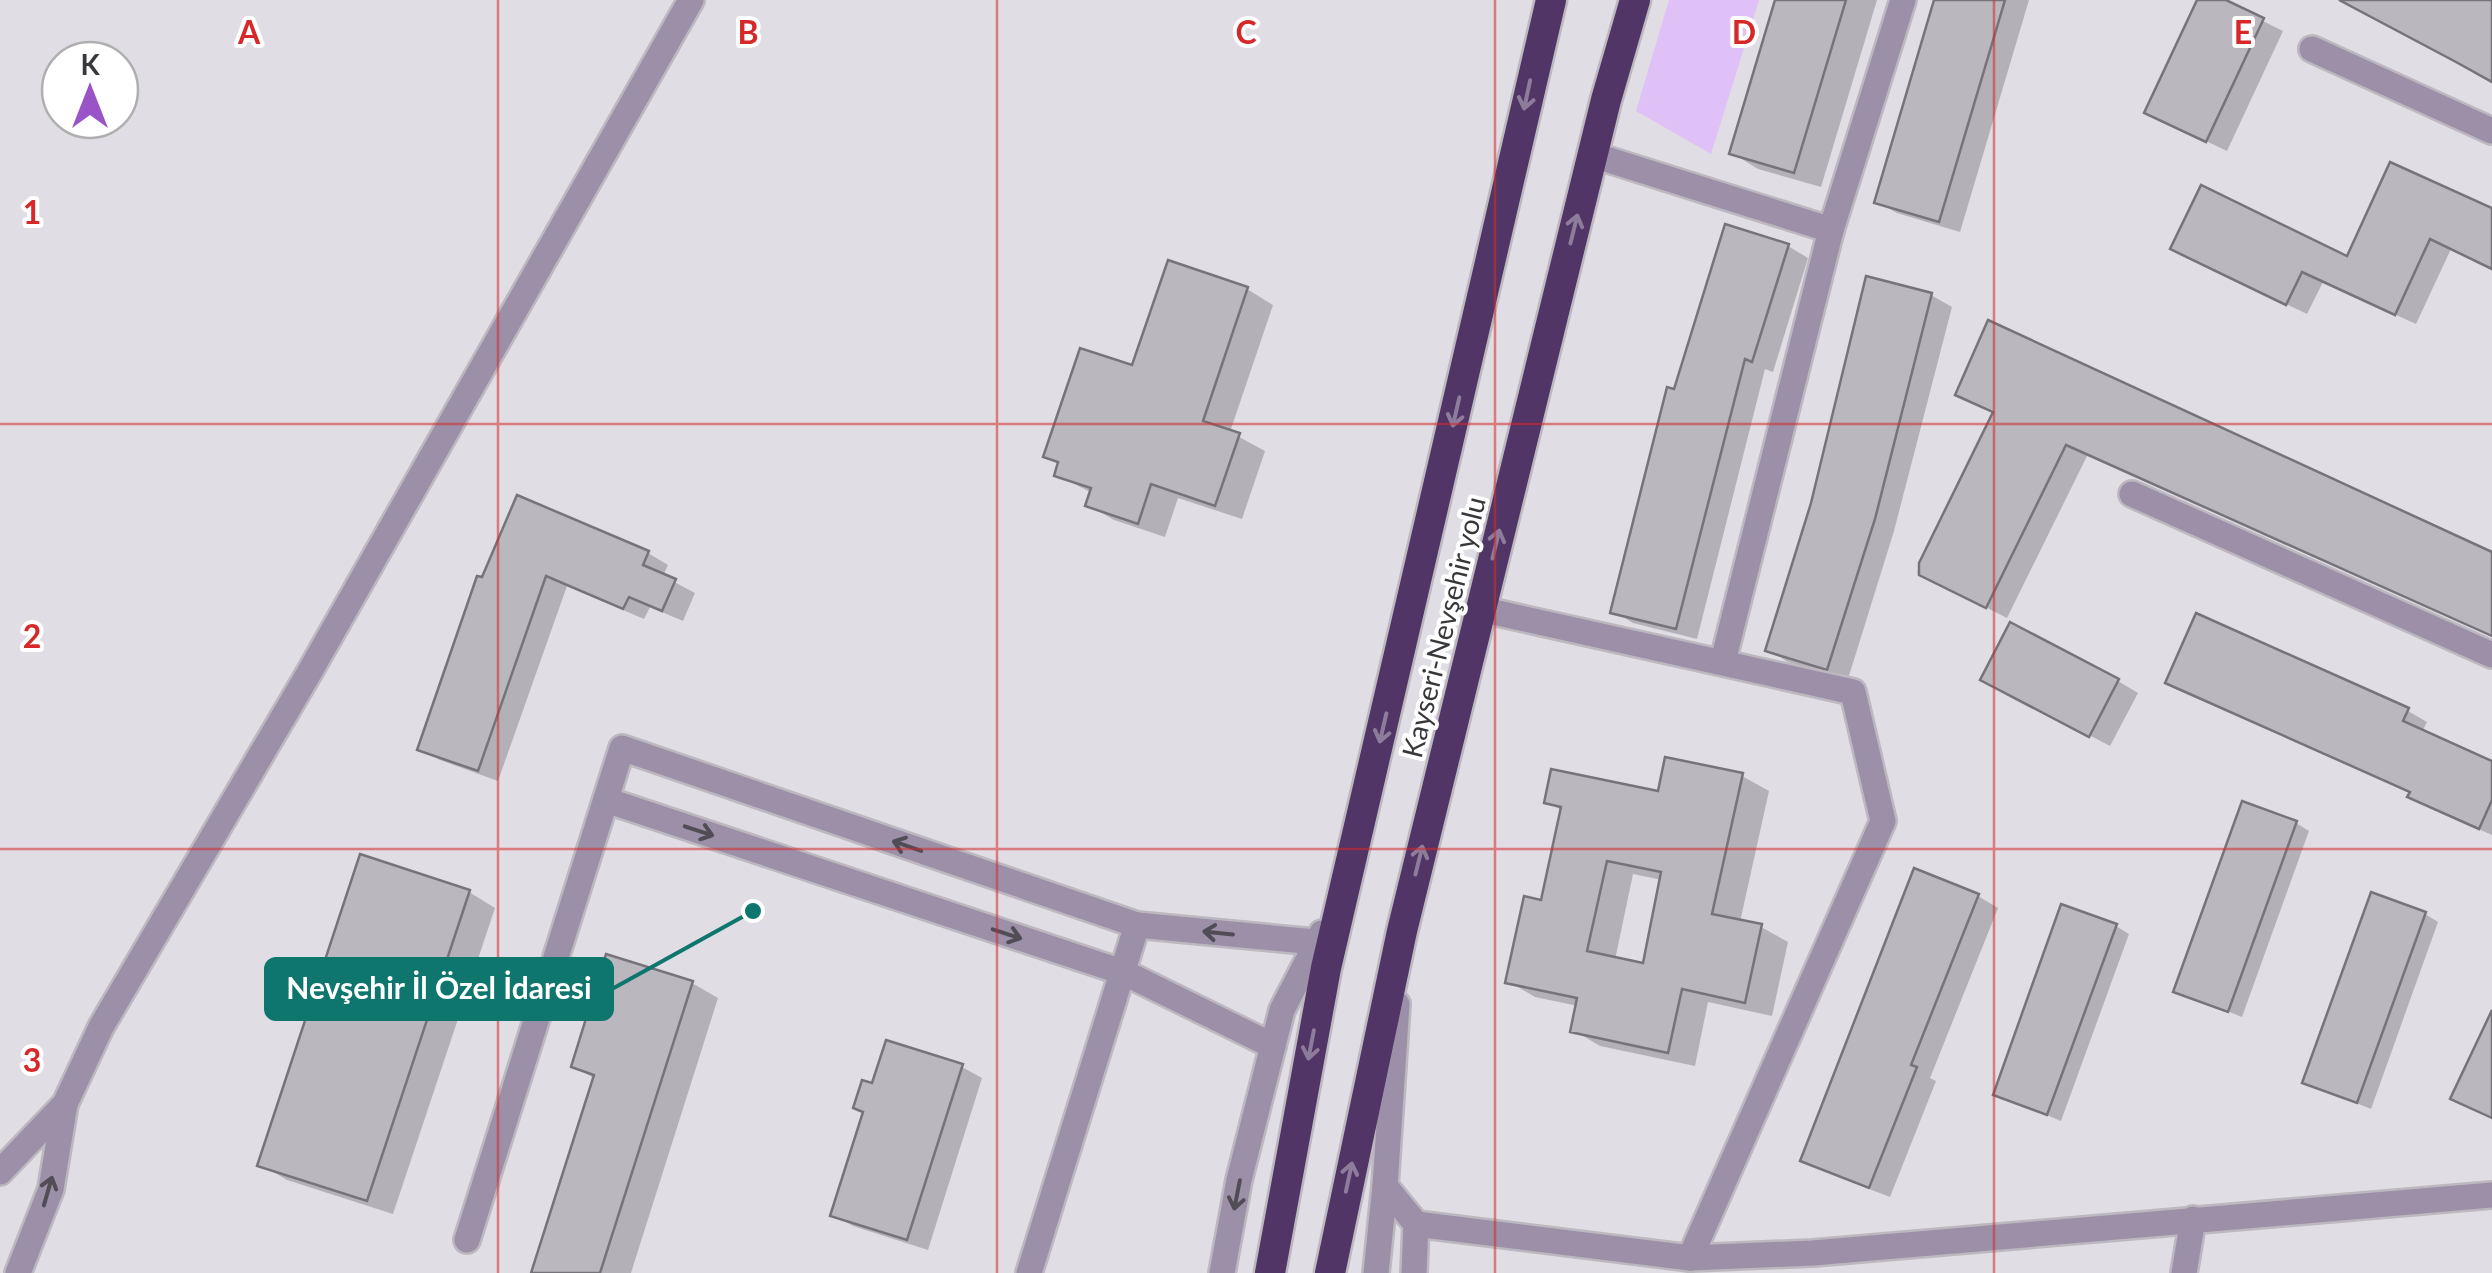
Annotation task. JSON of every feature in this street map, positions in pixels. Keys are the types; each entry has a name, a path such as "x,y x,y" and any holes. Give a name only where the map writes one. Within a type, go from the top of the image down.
{"highway":[{"name":"Kayseri-Nevşehir yolu","path":"1270,1273 1294,1131 1340,909 1551,0"},
{"name":"Kayseri-Nevşehir yolu","path":"1330,1273 1402,930 1593,155 1635,0"}],"street":[{"path":"18,1273 50,1190 65,1104 100,1028 309,673 692,0"},
{"path":"1723,660 1832,230 1903,0"},
{"path":"2312,49 2492,131"},
{"path":"1593,155 1832,230"},
{"path":"2132,494 2492,655"},
{"path":"1480,609 1723,660 1852,692 1883,821 1690,1258"},
{"path":"466,1240 622,748 1137,925 1315,942"},
{"path":"606,800 1125,973 1273,1046"},
{"path":"1222,1273 1239,1180 1282,1010 1315,942 1340,909"},
{"path":"1029,1273 1137,925"},
{"path":"1376,1273 1386,1186 1402,930"},
{"path":"0,1172 65,1104"},
{"path":"1386,1186 1416,1224 1414,1273"},
{"path":"1416,1224 1690,1258 1811,1263 2193,1219 2492,1195"},
{"path":"2184,1273 2193,1219"}],"shaded area":[{"path":"1669,0 1759,0 1711,154 1636,111"}],"building":[{"path":"1775,0 1846,0 1794,173 1729,154"},
{"path":"1934,0 2005,0 1939,222 1874,203"},
{"path":"2197,0 2226,0 2264,18 2206,142 2144,113"},
{"path":"2339,0 2492,0 2492,82 2456,62"},
{"path":"2390,162 2492,208 2492,269 2430,239 2395,315 2302,272 2286,305 2170,249 2201,185 2347,256"},
{"path":"1725,224 1789,244 1752,362 1745,359 1676,629 1610,613 1667,387 1674,389"},
{"path":"1168,260 1248,287 1203,421 1240,433 1215,506 1151,484 1138,524 1085,506 1091,488 1054,476 1058,462 1043,457 1080,348 1132,365"},
{"path":"1866,276 1932,293 1875,519 1827,670 1765,651 1811,503"},
{"path":"1988,320 2492,552 2492,636 2066,445 1986,608 1919,575 1919,563 1993,412 1955,395"},
{"path":"517,495 649,551 643,565 676,579 662,611 629,597 623,609 546,576 478,771 417,750 477,576 482,577"},
{"path":"2196,613 2409,708 2403,721 2492,761 2492,800 2479,829 2407,797 2410,792 2165,683"},
{"path":"2010,622 2119,679 2089,737 1980,680"},
{"path":"1665,757 1743,773 1712,914 1762,924 1745,1003 1682,989 1668,1053 1570,1032 1577,998 1505,983 1524,896 1541,900 1561,807 1544,803 1551,769 1658,791","holes":["1607,861 1661,872 1643,963 1587,951"]},
{"path":"2242,801 2297,821 2228,1012 2173,992"},
{"path":"360,854 470,890 367,1201 257,1166"},
{"path":"1914,868 1979,894 1911,1065 1917,1067 1869,1188 1800,1161"},
{"path":"2371,892 2426,912 2357,1103 2302,1083"},
{"path":"2061,904 2117,924 2047,1115 1993,1095"},
{"path":"606,954 693,981 600,1273 531,1273 594,1075 571,1067"},
{"path":"2492,1010 2492,1118 2450,1099"},
{"path":"886,1040 963,1064 907,1240 830,1216 863,1112 853,1108 862,1080 872,1083"}],"place":[{"name":"Nevşehir İl Özel İdaresi","path":"753,911"}]}
